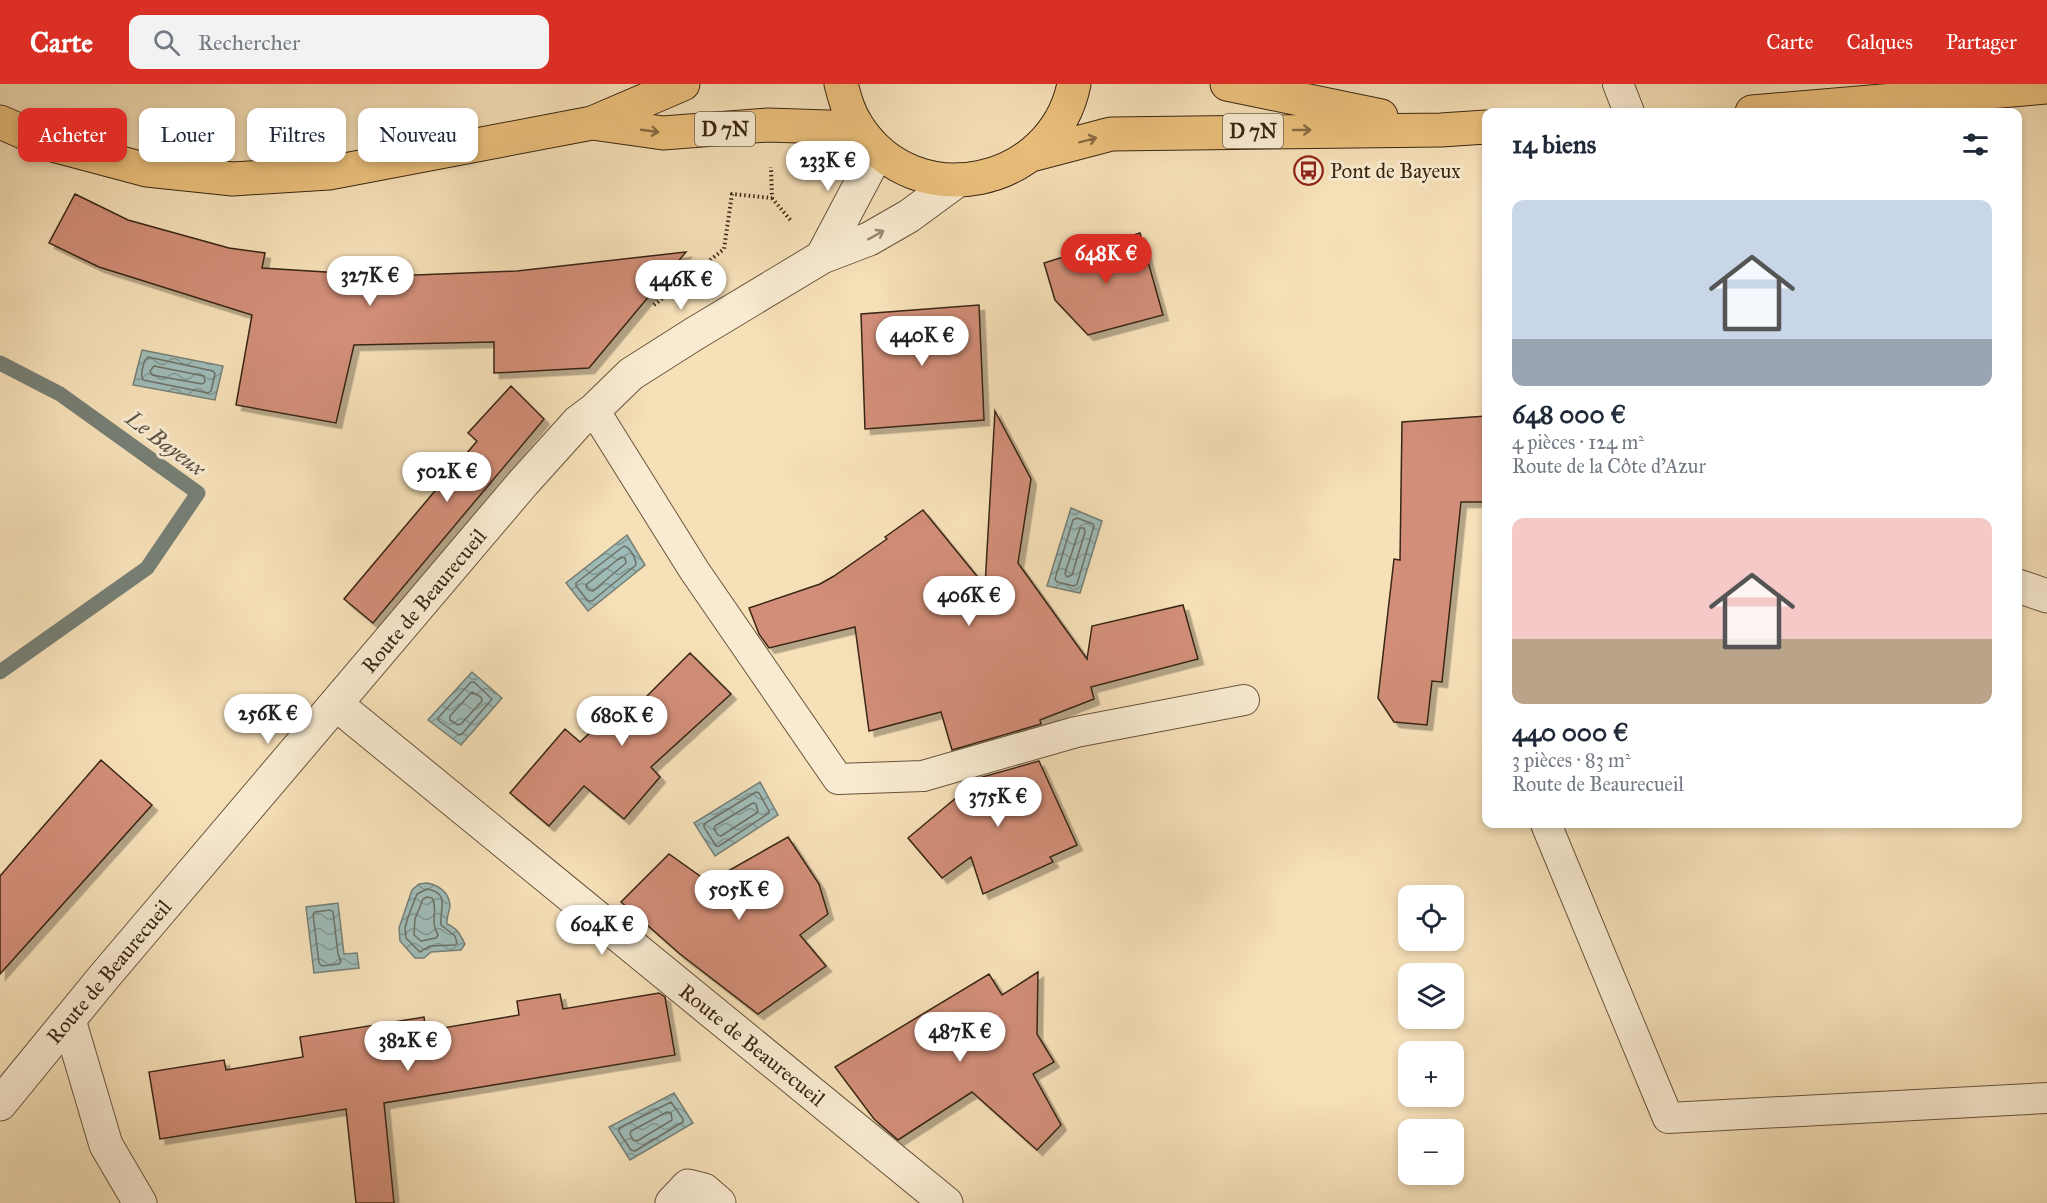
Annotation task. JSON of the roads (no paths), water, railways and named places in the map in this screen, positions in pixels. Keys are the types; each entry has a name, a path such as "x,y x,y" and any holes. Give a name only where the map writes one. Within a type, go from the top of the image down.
{"main road":[{"name":"D 7N","path":"0,122 53,146 147,170 233,179 329,173 592,123 682,84"},
{"path":"841,84 847,107 868,139 899,165 917,174 958,180 982,178 1006,170 1031,155 1060,122 1074,84"},
{"name":"D 7N","path":"1227,84 1441,130"},
{"path":"1817,108 2047,87"},
{"name":"D 7N","path":"592,123 663,133 768,126 868,139"},
{"name":"D 7N","path":"1031,155 1111,134 1441,130 1482,127"}],"street":[{"path":"822,257 868,139"},
{"name":"Route de Beaurecueil","path":"0,1104 523,483 578,422 632,374 694,334 822,257 869,239 909,216 958,180"},
{"path":"2022,587 2047,596"},
{"name":"Route de Beaurecueil","path":"336,704 946,1203"},
{"path":"69,1020 106,1144 140,1203"},
{"path":"672,1203 688,1186 704,1190 718,1203"}],"lane":[{"path":"1618,84 1627,108"},
{"path":"594,410 694,570 838,779 923,776 1076,732 1244,700"},
{"path":"1548,828 1668,1118 2047,1098"}],"water":[{"path":"142,350 223,366 215,400 133,385"},
{"path":"1071,508 1102,521 1080,593 1047,586"},
{"path":"627,535 645,565 588,611 566,583"},
{"path":"472,672 502,698 461,745 428,720"},
{"path":"760,782 778,815 715,856 694,823"},
{"path":"427,883 439,887 448,896 450,905 447,924 458,932 465,944 461,950 431,952 424,958 415,958 400,941 399,928 412,890 419,884"},
{"path":"338,903 344,954 357,953 359,968 314,973 306,907"},
{"path":"674,1093 693,1123 630,1160 609,1127"}],"waterway":[{"name":"Le Bayeux","path":"0,363 60,394 198,493 147,568 0,672"}],"place":[{"name":"Pont de Bayeux","path":"1309,171"}]}
